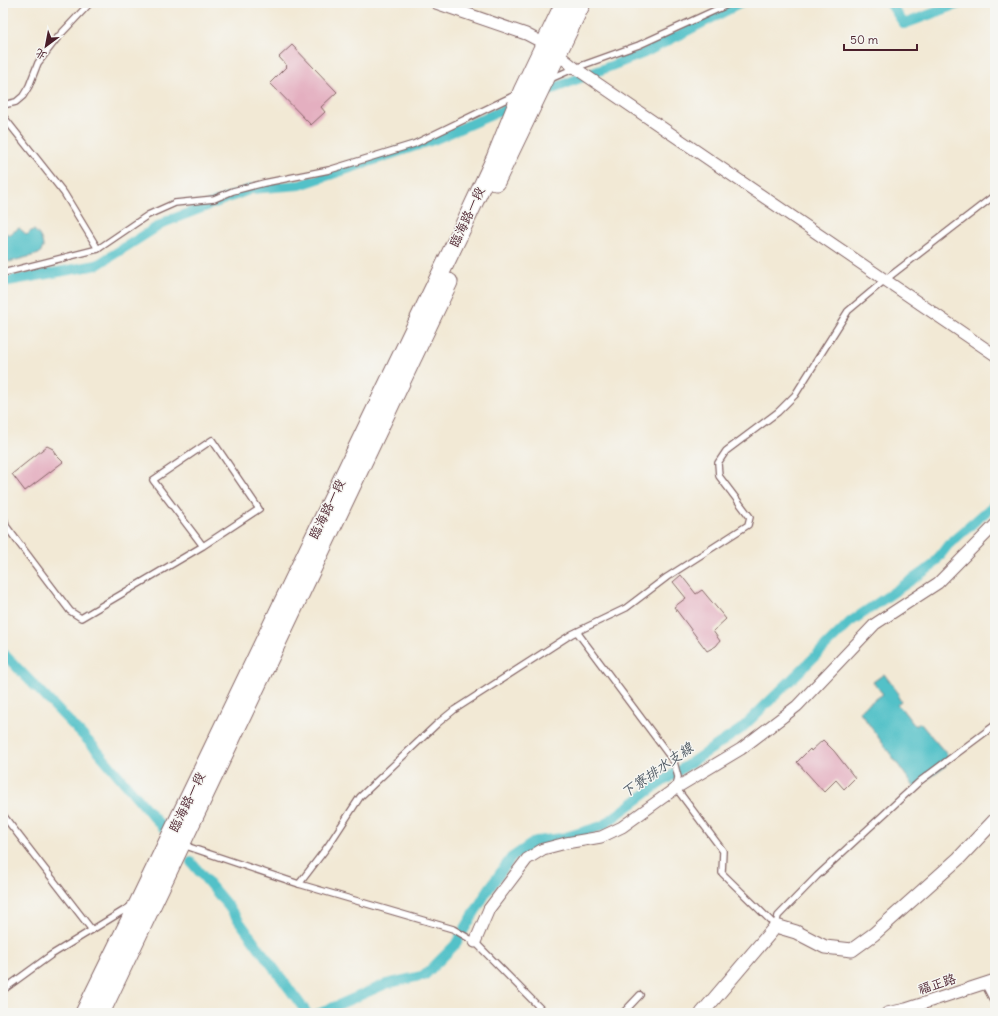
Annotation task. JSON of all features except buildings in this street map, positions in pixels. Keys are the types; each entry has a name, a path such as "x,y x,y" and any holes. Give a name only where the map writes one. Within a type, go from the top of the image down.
{"main road":[{"name":"臨海路一段","path":"101,1013 373,443 551,49 564,3"},
{"name":"臨海路一段","path":"84,1013 495,158 533,90 551,49 582,3"}],"street":[{"path":"436,3 526,34 551,49 576,68 995,355"},
{"path":"475,942 488,909 528,859 543,849 566,843 601,837 622,827 676,788 741,749 797,706 875,624 938,583 995,525"},
{"path":"702,1013 776,926 796,932 825,947 852,950 874,934 959,858 995,820"},
{"name":"福正路","path":"887,1013 995,980"}],"lane":[{"path":"3,105 16,102 23,96 29,86 38,63 58,37 90,3"},
{"path":"3,273 98,249 148,215 176,203 214,198 264,183 329,170 414,144 533,90 576,68 639,45 731,3"},
{"path":"3,116 64,193 98,249"},
{"path":"299,884 328,846 360,797 454,710 577,632 626,608 667,577 748,525 750,517 719,476 718,463 726,451 778,412 795,395 848,311 885,280 995,196"},
{"path":"3,514 6,526 70,611 81,618 203,546 259,509 212,440 153,480 203,546"},
{"path":"577,632 674,762 678,778 676,788 723,851 722,873 776,926"},
{"path":"776,926 778,916 817,876 920,781 995,725"},
{"path":"3,815 92,930"},
{"path":"163,869 181,844 299,884 453,929 475,942 545,1013"},
{"path":"3,990 51,955 139,901 158,875"},
{"path":"984,983 995,1004"},
{"path":"623,1013 640,995"}],"water":[{"path":"19,228 27,235 34,230 41,238 43,248 39,254 9,262 3,251 3,235 6,233 9,235"},
{"path":"884,674 899,694 898,697 901,701 897,705 915,726 920,723 950,758 945,767 915,788 860,712 863,708 883,694 873,682"}],"waterway":[{"path":"537,95 644,53 741,3"},
{"path":"890,3 904,24 961,3"},
{"path":"3,282 97,265 165,222 251,189 300,185 436,139 517,104"},
{"name":"下寮排水支線","path":"320,1013 386,984 425,975 455,945 488,890 511,858 536,841 562,838 602,826 656,786 741,729 850,622 932,566 948,545 995,504"},
{"path":"3,653 95,748 162,827"},
{"path":"191,862 228,906 307,1013"}]}
